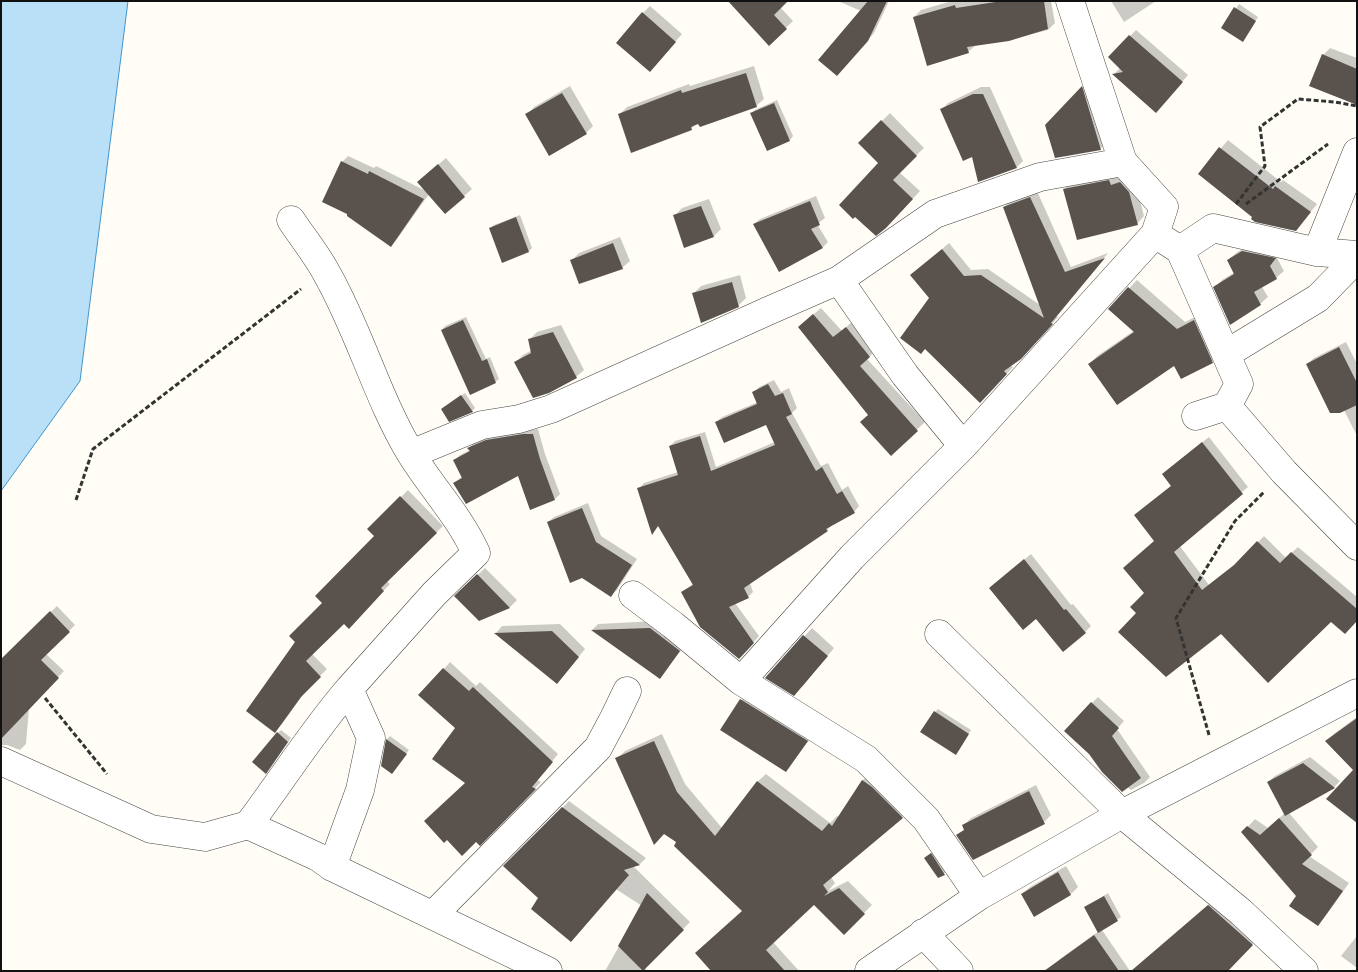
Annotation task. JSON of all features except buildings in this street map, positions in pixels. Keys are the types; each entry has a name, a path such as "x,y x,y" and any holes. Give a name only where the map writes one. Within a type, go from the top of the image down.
{"street":[{"path":"741,681 852,557 963,446 1155,234 1164,207 1123,162 1070,1"},
{"path":"1317,252 1357,152"},
{"path":"411,454 482,425 519,419 551,409 839,280 935,214 1040,177 1123,162"},
{"path":"1,761 151,829 205,837 248,825 321,722 434,594 476,553 467,533 411,454 391,416 327,274 291,220"},
{"path":"1180,250 1213,228 1317,252 1357,257"},
{"path":"1155,234 1180,250 1239,384 1227,406 1196,416"},
{"path":"1226,354 1318,298 1357,257"},
{"path":"839,280 904,375 963,446"},
{"path":"1227,406 1284,472 1357,546"},
{"path":"633,595 741,681 866,759 926,819 979,896"},
{"path":"939,634 1122,814 1242,912 1304,971"},
{"path":"332,867 360,790 371,738 349,689"},
{"path":"432,915 598,748 627,691"},
{"path":"870,971 979,896 1122,814 1357,692"},
{"path":"248,825 318,857 332,867 548,971"},
{"path":"923,933 959,971"}],"path":[{"path":"1236,204 1266,166 1260,127 1298,99 1357,106"},
{"path":"1213,228 1333,140"},
{"path":"76,500 93,449 300,290 327,274"},
{"path":"1218,765 1176,618 1235,521 1284,472"},
{"path":"45,698 107,775"}],"water":[{"path":"1,1 128,1 80,381 1,491"}]}
